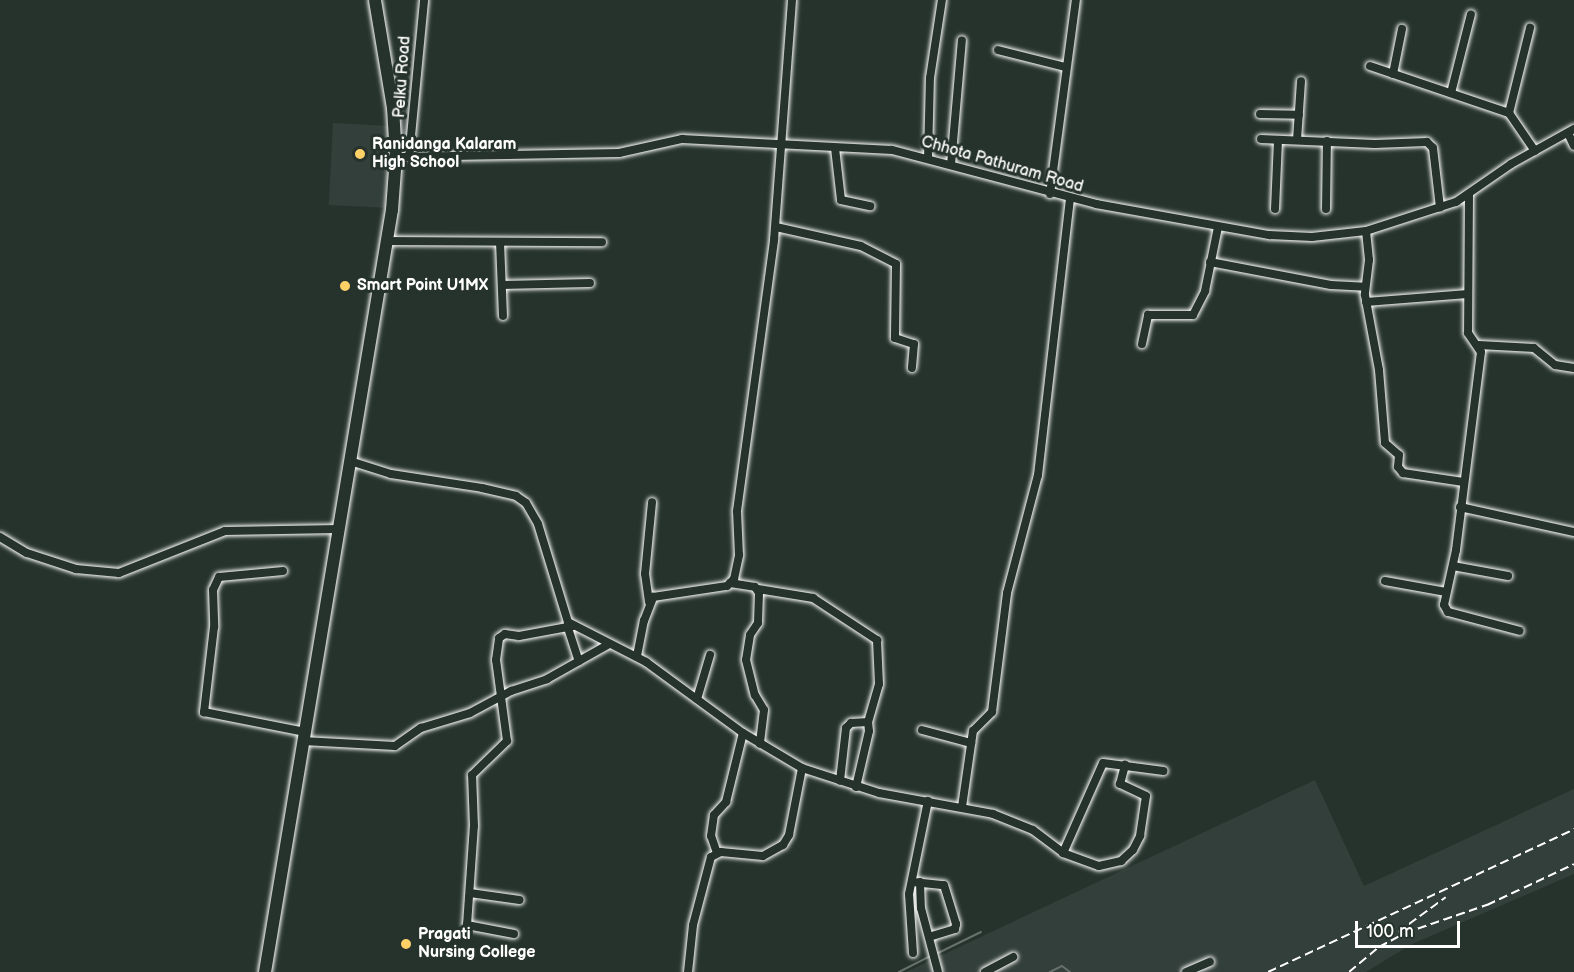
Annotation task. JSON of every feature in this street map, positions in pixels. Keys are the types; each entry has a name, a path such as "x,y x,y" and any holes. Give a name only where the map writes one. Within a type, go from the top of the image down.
{"highway":[{"path":"265,972 388,241 396,157 386,51 375,0"}],"street":[{"name":"Pelku Road","path":"409,157 424,0"},
{"path":"730,583 739,555 737,510 776,227 792,0"},
{"path":"928,158 930,78 942,0"},
{"path":"1050,194 1065,68 1076,0"},
{"path":"1451,93 1471,14"},
{"path":"1509,112 1530,28"},
{"path":"1393,74 1402,29"},
{"path":"951,165 962,40"},
{"path":"998,50 1065,68"},
{"path":"1370,66 1509,112 1535,151"},
{"path":"1297,140 1301,81"},
{"path":"1260,114 1299,115"},
{"name":"Chhota Pathuram Road","path":"396,157 620,153 682,139 892,150 928,158 1070,199 1218,227 1292,237 1366,231 1440,208 1469,195 1535,151 1571,131"},
{"path":"1571,131 1574,146"},
{"path":"1261,139 1430,144 1440,208"},
{"path":"1275,209 1278,140"},
{"path":"1326,209 1327,141"},
{"path":"835,148 841,201 870,206"},
{"path":"1469,195 1468,333 1479,345 1534,348 1555,365 1574,368"},
{"path":"962,807 971,743 976,726 987,720 992,712 1007,593 1035,492 1070,199"},
{"path":"776,227 861,246 896,264 894,334 898,340 914,344 912,368"},
{"path":"1142,344 1148,315 1193,315 1205,291 1218,227"},
{"path":"1366,231 1369,260 1365,287 1366,302 1379,370 1386,448 1399,455 1398,467 1403,473 1463,482"},
{"path":"388,241 602,242"},
{"path":"500,242 503,316"},
{"path":"1210,262 1331,285 1365,287"},
{"path":"502,285 591,283"},
{"path":"1366,302 1468,294"},
{"path":"1479,345 1453,566 1444,605 1448,612 1520,631"},
{"path":"350,461 392,474 494,490 526,502 538,524 566,618 571,627 579,661"},
{"path":"637,656 649,602 645,574 652,502"},
{"path":"1460,507 1574,532"},
{"path":"0,537 53,562 97,573 119,573 203,538 242,528 338,529"},
{"path":"1453,566 1508,576"},
{"path":"283,571 219,576 213,590 214,627 204,712 304,736 395,746 421,729 470,713 500,696 547,679 579,661 602,652 609,644"},
{"path":"1385,581 1446,592"},
{"path":"649,602 659,595 730,583 813,598 875,638 880,676 867,722 869,731 856,786"},
{"path":"758,589 758,623 750,635 746,660 755,695 764,710 760,744"},
{"path":"514,934 467,925 475,809 472,775 507,741 496,660 502,635 571,627 637,656 743,733 802,768 856,786 962,807 1015,821 1063,853 1099,866 1121,861 1133,850 1146,800 1143,793 1120,784 1125,765"},
{"path":"697,699 710,655"},
{"path":"840,781 846,728 851,723 867,722"},
{"path":"922,730 971,743"},
{"path":"717,853 711,836 714,815 726,802 743,733"},
{"path":"1063,853 1103,763 1163,771"},
{"path":"688,972 695,915 708,862 717,853 763,856 783,845 789,835 802,768"},
{"path":"913,953 909,919 928,801"},
{"path":"916,882 938,972"},
{"path":"916,882 944,885 956,924 955,929 929,936"},
{"path":"470,893 520,900"},
{"path":"984,972 1013,957"},
{"path":"1186,972 1210,962"}],"shaded area":[{"name":"Ranidanga Kalaram High School","path":"333,123 390,126 386,208 329,205"},
{"path":"1315,780 1364,886 1574,789 1574,874 1410,945 1366,972 906,972"}],"waterway":[{"path":"936,954 981,932"},
{"path":"899,972 931,956"},
{"path":"1050,972 1062,966 1070,972"}],"railway":[{"path":"1268,972 1574,829"},
{"path":"1349,972 1379,947 1405,933 1487,905 1574,864"},
{"path":"1398,932 1446,897"}],"place":[{"name":"Ranidanga Kalaram High School","path":"360,154"},
{"name":"Smart Point U1MX","path":"345,286"},
{"name":"Pragati Nursing College","path":"406,944"}]}
